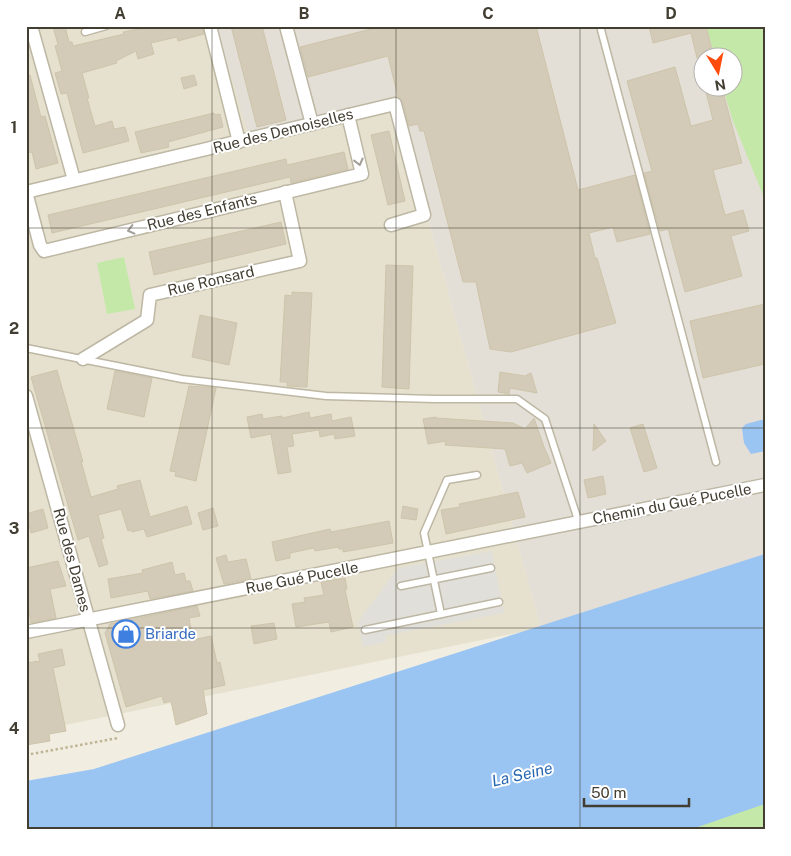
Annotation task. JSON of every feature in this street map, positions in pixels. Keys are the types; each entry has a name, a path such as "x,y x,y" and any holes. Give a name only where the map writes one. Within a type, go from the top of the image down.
{"street":[{"path":"31,26 74,180"},
{"path":"210,26 239,142"},
{"path":"286,26 312,124"},
{"name":"Rue des Demoiselles","path":"26,192 395,104 424,215 390,225"},
{"name":"Rue des Enfants","path":"26,192 40,245 44,251 362,174 348,115"},
{"name":"Rue Ronsard","path":"83,359 147,320 150,295 300,261 285,192"},
{"name":"Rue des Dames","path":"26,396 118,725"},
{"name":"Chemin du Gué Pucelle","path":"579,523 765,485"},
{"name":"Rue Gué Pucelle","path":"26,632 579,523"}],"lane":[{"path":"85,32 106,26"},
{"path":"600,26 716,462"},
{"path":"26,348 120,368 190,380 326,396 517,399 545,419 579,523"},
{"path":"440,614 424,529 447,480 477,475"},
{"path":"401,586 491,568"},
{"path":"365,630 499,602"}],"path":[{"path":"26,755 121,738 118,725"}],"shaded area":[{"path":"26,26 216,26 397,107 541,628 26,733"},
{"path":"216,26 765,26 765,574 541,628 397,107 251,143"},
{"path":"492,551 504,613 385,636 386,642 363,647 358,622 398,568"}],"green space":[{"path":"706,26 765,26 765,200 733,121 726,98 744,98 744,48 712,48"},
{"path":"124,257 135,309 107,314 97,263"},
{"path":"765,798 765,830 670,830"}],"water":[{"path":"765,419 765,451 751,454 744,443 742,428 746,424"},
{"name":"La Seine","path":"765,554 765,804 689,830 26,830 26,781 94,769"}],"building":[{"path":"53,26 65,26 69,42 72,42 73,46 124,34 123,32 154,26 202,26 204,34 178,41 177,37 151,43 154,54 138,59 136,51 116,61 117,63 82,73 95,126 112,121 114,129 125,127 129,141 83,153 67,93 61,94 55,73 62,71 55,46 58,45"},
{"path":"231,26 262,26 286,120 257,127"},
{"path":"383,26 536,26 578,190 635,175 650,234 617,242 613,227 589,233 616,323 511,352 490,349 476,282 463,282 424,131 420,131 418,124 409,126 403,102 398,97 388,56 308,77 300,47"},
{"path":"649,26 706,26 712,48 695,48 691,33 653,43"},
{"path":"675,67 691,126 713,120 708,98 725,98 742,163 713,170 725,215 743,210 749,231 731,236 742,276 685,292 668,229 660,231 644,173 652,171 627,81"},
{"path":"30,75 41,117 45,116 58,163 36,169 32,152 26,153 26,76"},
{"path":"194,75 197,85 184,89 181,78"},
{"path":"214,113 215,115 220,114 223,127 168,142 169,147 141,153 135,132"},
{"path":"389,131 405,201 388,205 371,135"},
{"path":"344,152 348,169 291,183 290,177 52,233 48,215 286,159 287,165"},
{"path":"281,222 286,244 154,275 149,252"},
{"path":"386,265 413,266 409,389 382,387"},
{"path":"292,292 312,293 307,387 287,386 287,382 280,382 285,295 292,296"},
{"path":"765,304 765,364 703,378 690,321"},
{"path":"200,315 237,323 229,365 192,357"},
{"path":"57,370 91,497 118,489 117,486 140,480 150,517 187,506 192,524 147,537 144,529 128,531 121,509 98,515 104,538 101,539 108,564 99,567 89,536 78,540 31,377"},
{"path":"115,371 152,378 144,417 107,409"},
{"path":"500,372 525,376 531,373 537,393 510,388 509,394 498,392"},
{"path":"189,386 216,388 196,481 175,476 176,472 170,471"},
{"path":"309,412 310,418 331,414 332,421 351,417 355,436 335,439 334,434 320,437 319,430 292,434 294,446 287,447 291,472 278,474 271,434 251,438 247,417 262,414 263,419 282,416 282,418"},
{"path":"436,417 513,423 525,429 534,418 551,463 527,473 522,463 510,466 505,449 445,445 446,441 428,444 423,419"},
{"path":"594,424 606,441 593,451"},
{"path":"643,424 657,468 644,472 630,428"},
{"path":"603,476 606,494 588,498 584,480"},
{"path":"518,492 525,517 446,534 441,510 460,507 459,504"},
{"path":"403,506 418,509 416,520 401,518"},
{"path":"213,508 218,526 203,530 198,513"},
{"path":"43,509 48,528 31,533 26,514"},
{"path":"389,521 393,543 343,552 343,549 338,547 315,551 314,548 290,553 290,558 276,561 272,542 330,529 331,532"},
{"path":"226,555 228,562 246,559 251,579 224,584 216,558"},
{"path":"58,561 66,586 50,589 56,618 31,623 26,594 26,568"},
{"path":"172,562 175,575 184,573 186,581 190,581 193,591 150,599 148,591 111,598 108,579 143,573 142,570"},
{"path":"345,578 347,589 345,590 353,627 331,632 329,622 296,627 292,604 305,602 304,598 324,595 321,582"},
{"path":"197,606 200,616 189,618 193,640 211,636 217,663 220,662 225,685 203,690 207,714 176,725 171,701 164,703 162,696 126,707 105,633 110,624"},
{"path":"274,623 277,639 254,644 251,626"},
{"path":"62,649 65,665 53,668 66,731 49,734 50,741 26,745 26,663 40,661 38,654"}],"place":[{"name":"Briarde","path":"126,634"}]}
